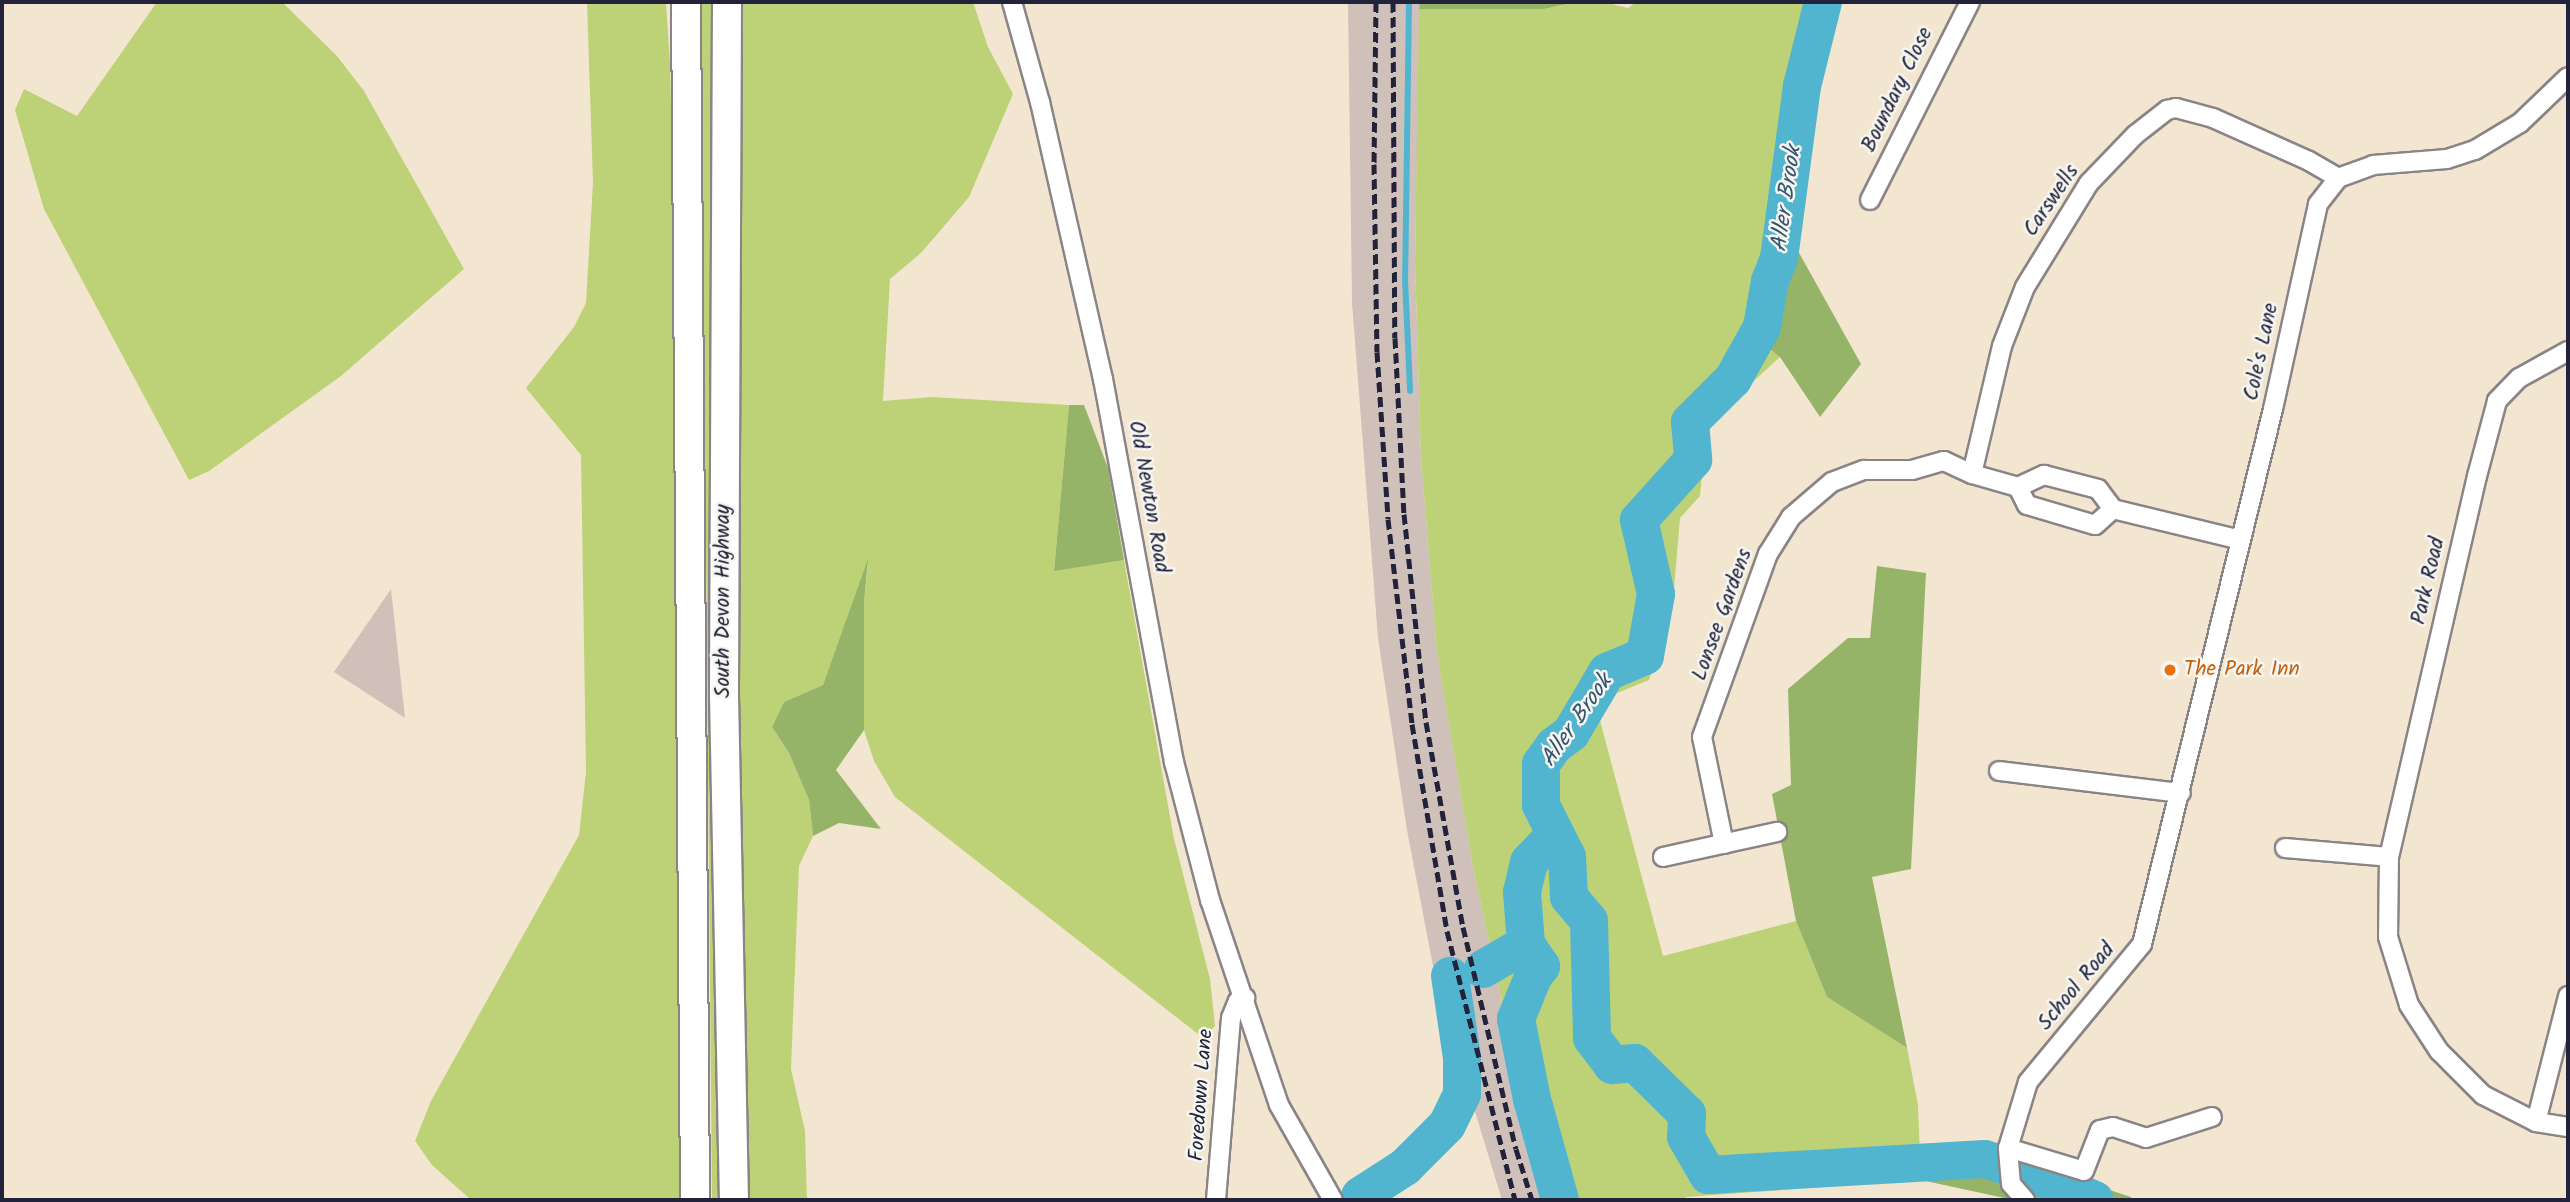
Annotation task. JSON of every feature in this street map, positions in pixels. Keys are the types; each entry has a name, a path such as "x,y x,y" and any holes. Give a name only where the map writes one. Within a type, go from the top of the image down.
{"highway":[{"path":"678,2 687,103"},
{"name":"South Devon Highway","path":"686,2 695,1200"},
{"name":"South Devon Highway","path":"727,2 724,695 734,1200"}],"street":[{"name":"Old Newton Road","path":"1012,2 1040,102 1104,379 1174,762 1210,900 1279,1105 1333,1200"},
{"name":"Boundary Close","path":"1870,201 1970,2"},
{"path":"2338,178 2373,166 2447,159 2475,150 2520,123 2568,77"},
{"name":"Carswells","path":"1972,474 2002,346 2025,287 2089,183 2135,135 2166,110 2176,107 2213,118 2309,161 2338,178"},
{"name":"Cole's Lane","path":"2181,793 2318,204 2338,178"},
{"name":"Park Road","path":"2568,351 2519,377 2497,401 2477,476 2389,857 2388,937 2409,1005 2440,1051 2483,1095 2536,1122 2568,1127"},
{"name":"Lonsee Gardens","path":"1724,844 1702,737 1768,554 1791,517 1832,482 1864,470 1912,470 1944,461 1972,474"},
{"path":"1972,474 2018,487 2044,475 2098,488 2113,509 2241,540"},
{"path":"2018,487 2027,505 2095,525 2113,509"},
{"path":"1999,771 2181,793"},
{"name":"School Road","path":"2025,1200 2011,1184 2009,1153 2028,1082 2142,944 2181,793"},
{"path":"1663,857 1777,832"},
{"path":"2285,848 2389,857"},
{"path":"2536,1122 2568,996"},
{"name":"Foredown Lane","path":"1216,1200 1231,1018 1238,1001 1245,998"},
{"path":"2009,1153 2084,1171 2095,1137 2101,1130 2113,1127 2146,1138 2212,1117"}],"shaded area":[{"path":"1348,2 1420,2 1415,261 1421,457 1437,652 1473,867 1522,1095 1554,1200 1502,1200 1437,987 1407,830 1378,638 1352,303"},
{"path":"391,589 405,718 334,672"}],"green space":[{"path":"157,2 282,2 337,56 364,91 464,269 341,376 209,471 189,480 44,209 15,110 24,89 77,116"},
{"path":"587,2 666,2 682,518 689,1200 471,1200 432,1165 415,1141 431,1101 579,835 586,772 581,455 526,388 574,327 586,303 593,183"},
{"path":"701,2 712,2 710,179 721,1200 712,1200"},
{"path":"737,2 973,2 988,47 1013,94 969,197 921,253 890,279 883,401 932,397 1069,405 1054,570 1124,560 1174,839 1210,979 1215,1026 1203,1038 895,797 874,761 864,730 864,603 868,563 823,685 784,702 772,727 789,753 809,800 813,836 799,866 791,1069 805,1131 807,1200 746,1200 738,605"},
{"path":"1420,2 1576,2 1544,9 1419,9"},
{"path":"1576,2 1604,2 1628,8 1636,2 1820,2 1802,53 1765,345 1780,357 1707,424 1700,496 1680,518 1672,612 1649,680 1595,702 1663,956 1796,921 1827,997 1907,1048 1918,1105 1921,1180 1686,1197 1685,1200 1554,1200 1522,1095 1473,867 1437,653 1421,457 1415,261 1419,9 1544,9"},
{"path":"1783,224 1861,364 1820,417 1780,357 1765,345"},
{"path":"1069,405 1084,405 1108,468 1124,560 1054,571"},
{"path":"868,559 864,603 864,730 836,770 881,829 839,823 813,836 809,800 789,753 772,727 784,702 823,685"},
{"path":"1877,566 1926,573 1911,869 1872,877 1907,1048 1827,997 1796,921 1772,794 1791,785 1788,689 1848,638 1870,638"},
{"path":"1919,1145 1997,1149 2000,1181 2009,1199 1921,1180"},
{"path":"2024,1162 2131,1197 2131,1200 2033,1200 2025,1190"}],"waterway":[{"path":"1409,2 1405,279 1410,391"},
{"name":"Aller Brook","path":"1823,2 1802,86 1779,258 1770,281 1762,327 1733,379 1690,422 1693,460 1639,520 1656,594 1645,656 1607,672 1571,733 1554,746 1541,764 1541,805 1567,857 1569,897 1589,921 1592,1038 1612,1065 1635,1063 1687,1114 1686,1137 1708,1175 1985,1159 2046,1179 2095,1200"},
{"path":"1555,835 1529,862 1522,892 1526,944 1541,966 1533,977 1516,1019 1532,1099 1560,1200"},
{"path":"1483,969 1526,944"},
{"path":"1360,1196 1405,1167 1447,1125 1462,1094 1462,1058 1450,976"}],"railway":[{"path":"1376,2 1374,164 1377,352 1388,519 1412,724 1447,931 1515,1200"},
{"path":"1393,2 1395,338 1404,514 1426,722 1463,927 1516,1149 1532,1200"}],"place":[{"name":"The Park Inn","path":"2170,670"}]}
